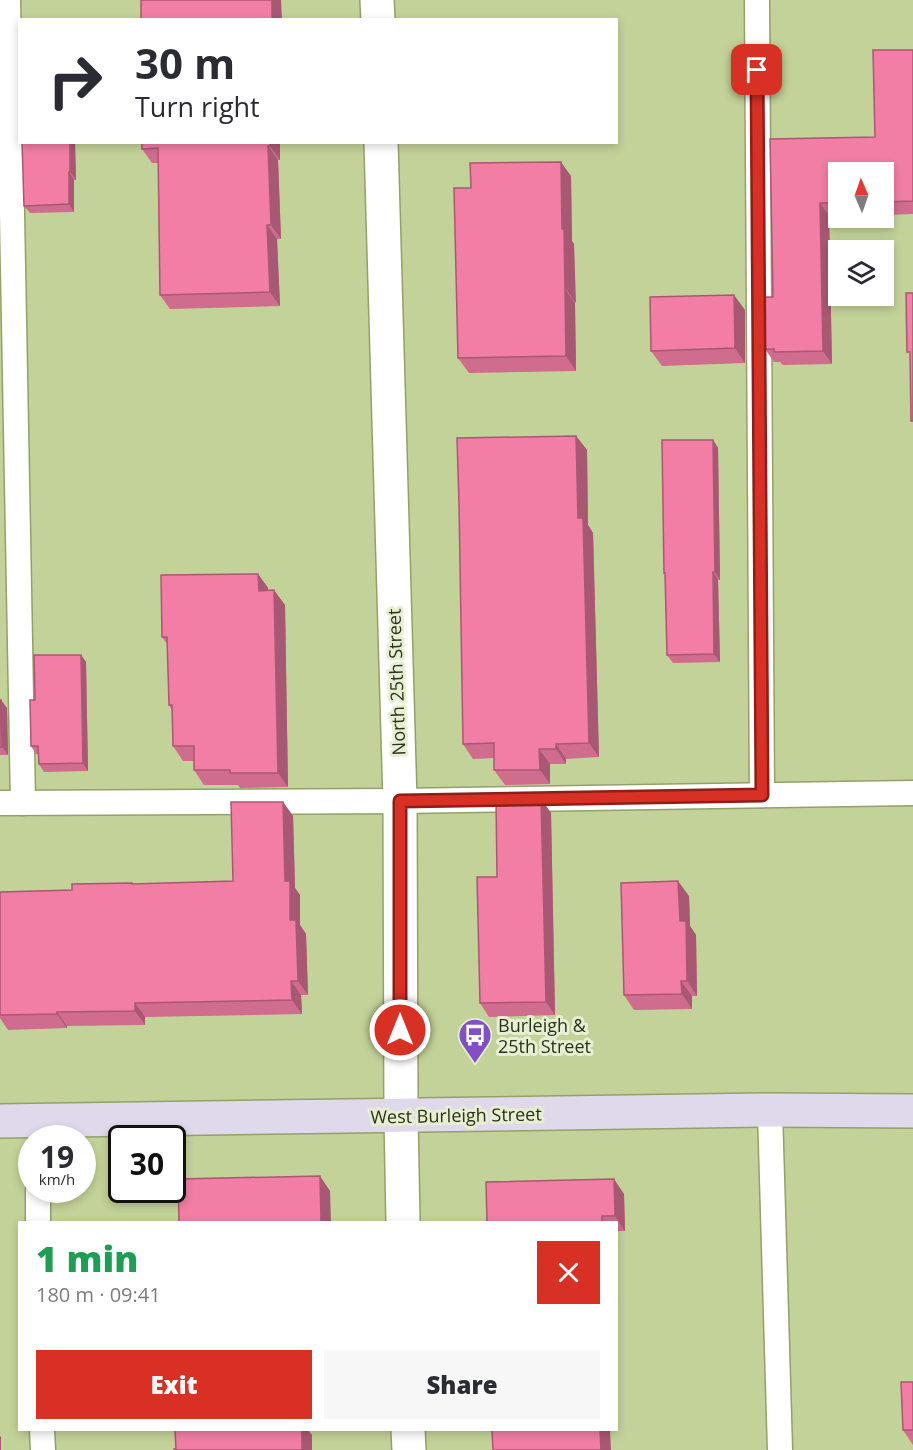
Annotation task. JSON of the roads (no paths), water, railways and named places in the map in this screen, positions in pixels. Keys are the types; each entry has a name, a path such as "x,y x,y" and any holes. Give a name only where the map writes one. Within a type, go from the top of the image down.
{"main road":[{"name":"West Burleigh Street","path":"96,1127 401,1116 770,1110 913,1111"},
{"name":"West Burleigh Street","path":"0,1121 18,1125"}],"street":[{"path":"377,0 378,18"},
{"name":"North 25th Street","path":"381,144 400,801 401,1116 404,1221"},
{"path":"408,1431 409,1450"}],"lane":[{"path":"8,0 11,803 400,801 913,792"},
{"path":"757,0 762,795"},
{"path":"770,1110 780,1450"},
{"path":"38,1203 38,1221"},
{"path":"42,1431 43,1450"}],"place":[{"name":"Burleigh & 25th Street","path":"475,1064"}]}
